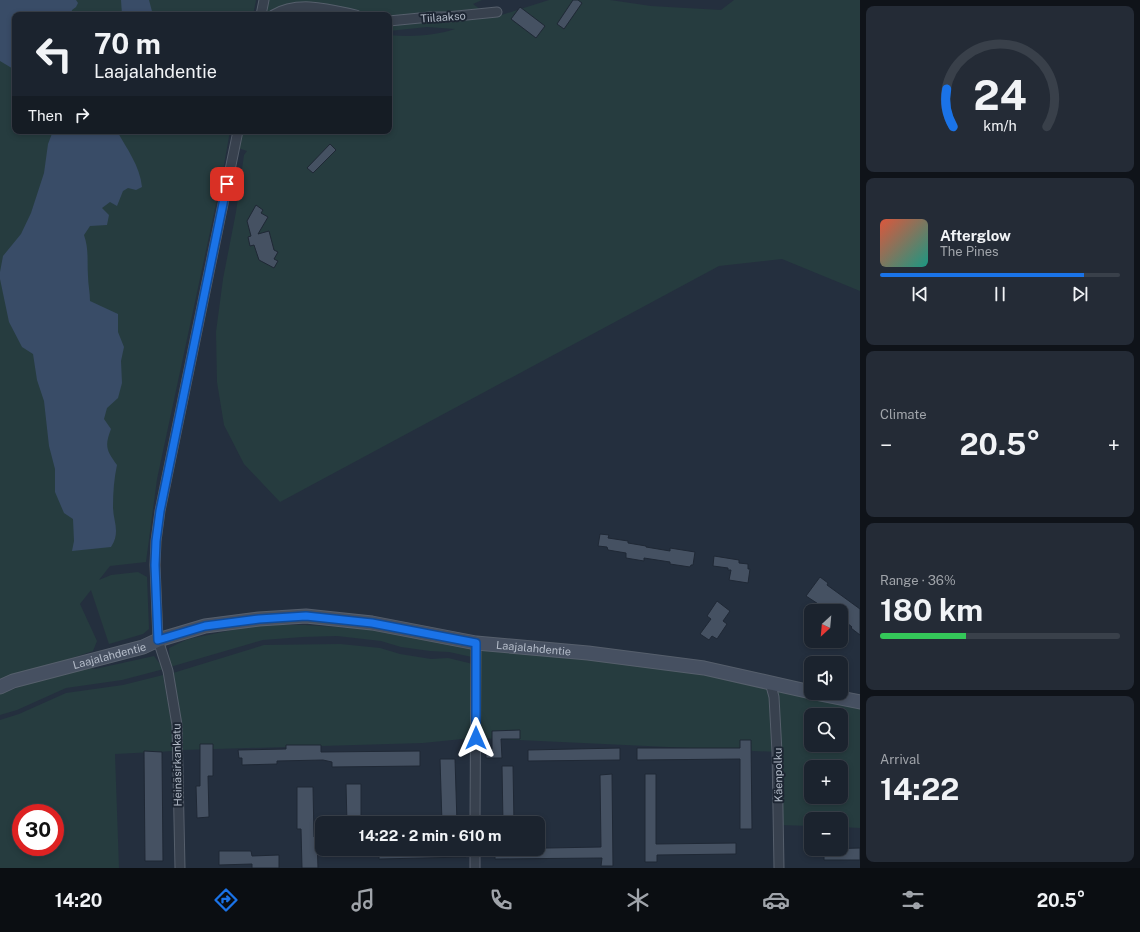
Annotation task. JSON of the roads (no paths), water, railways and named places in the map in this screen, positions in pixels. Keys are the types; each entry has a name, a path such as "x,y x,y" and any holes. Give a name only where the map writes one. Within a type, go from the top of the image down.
{"street":[{"path":"262,12 264,0"},
{"path":"278,12 288,8 309,6 340,12"},
{"name":"Tiilaakso","path":"392,20 447,17 497,12"},
{"name":"Heinäsirkankatu","path":"180,868 178,725 168,671 158,640 155,565 156,541 160,511 237,134"},
{"name":"Laajalahdentie","path":"0,687 13,681 143,647 158,640 205,626 259,619 306,616 372,623 476,643 588,653 696,667 804,690"},
{"path":"475,816 476,643"},
{"name":"Käenpolku","path":"770,682 774,697 778,752 779,868"},
{"path":"848,700 860,702"},
{"path":"475,856 475,868"}],"water":[{"path":"0,0 76,0 78,3 72,12 12,12 12,68 0,61"},
{"path":"121,0 149,0 152,12 122,12"},
{"path":"52,134 119,134 136,165 141,179 142,187 136,190 128,188 123,191 117,206 110,202 102,208 109,215 107,225 90,226 84,235 87,250 90,301 118,314 118,332 124,347 121,361 122,383 118,398 107,408 104,419 111,429 107,445 111,456 117,465 114,480 113,501 116,536 111,547 72,551 74,541 73,519 64,513 55,492 55,469 49,446 44,401 37,380 33,354 22,347 9,322 0,279 3,256 21,234 31,213 44,173 48,144"}]}
